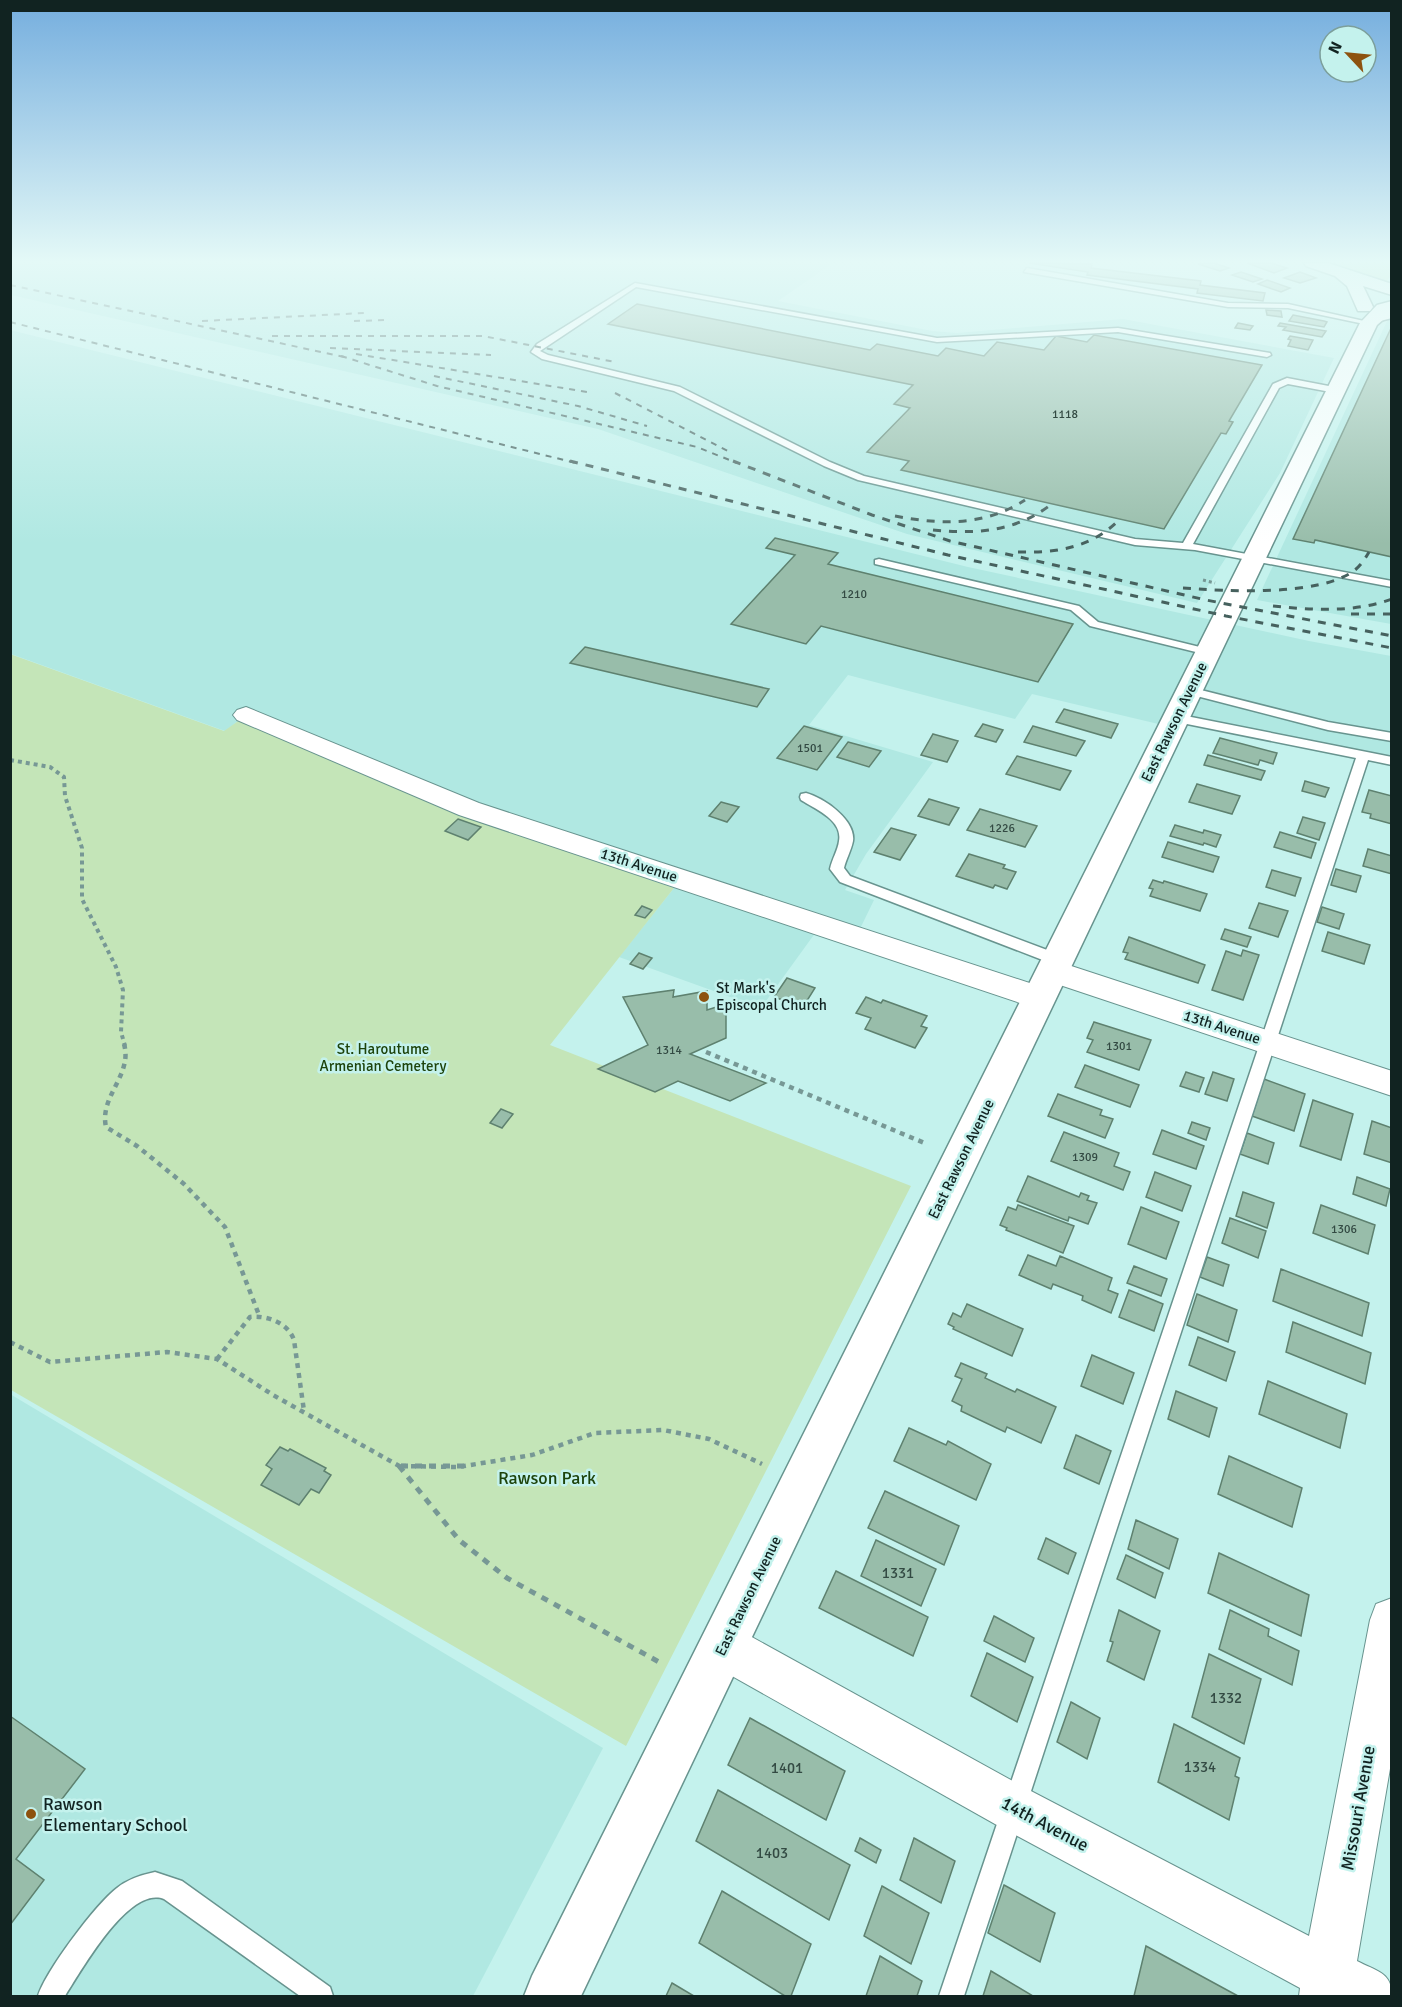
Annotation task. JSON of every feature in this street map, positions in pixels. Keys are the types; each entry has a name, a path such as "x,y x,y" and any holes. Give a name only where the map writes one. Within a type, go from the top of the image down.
{"main road":[{"name":"East Rawson Avenue","path":"552,1996 1353,357"}],"street":[{"name":"13th Avenue","path":"246,715 469,809 1050,976 1269,1042 1392,1084"},
{"name":"Missouri Avenue","path":"1340,1989 1392,1620"},
{"name":"14th Avenue","path":"723,1646 1340,1989"}],"lane":[{"path":"544,357 677,389 827,464 861,478 1134,542 1255,557 1392,584"},
{"path":"1186,547 1276,386 1287,381 1336,390"},
{"path":"879,562 1074,608 1094,624 1208,652"},
{"path":"1189,691 1328,726 1392,737"},
{"path":"1176,718 1392,761"},
{"path":"951,1996 1363,755"},
{"path":"806,797 840,821 846,841 839,855 837,869 845,879 1050,976"},
{"path":"50,1996 114,1905 133,1890 155,1884 173,1890 311,1994"}],"path":[{"path":"1203,580 1215,583"},
{"path":"10,760 50,767 64,777 65,796 82,848 82,899 116,967 123,990 121,1032 128,1057 103,1114 106,1126 137,1146 184,1184 225,1227 259,1316"},
{"path":"706,1052 927,1144"},
{"path":"217,1359 250,1317 259,1316 281,1324 292,1336 304,1411"},
{"path":"10,1342 50,1362 167,1352 217,1359 400,1466 459,1540 507,1578 659,1662"},
{"path":"400,1466 458,1467 532,1455 595,1433 663,1430 709,1439 762,1464"}],"shaded area":[{"path":"10,357 118,357 968,567 1309,641 1391,656 1391,761 1176,718 1171,727 1032,694 1015,719 848,675 809,725 933,762 866,854 845,890 874,900 856,937 821,925 761,1008 619,957 674,888 675,877 246,715 225,731 11,654"},
{"path":"281,357 1334,358 1280,473 1197,603 907,534 598,429"},
{"path":"1371,357 1391,357 1391,624 1257,600"},
{"path":"10,1394 603,1748 473,1996 11,1996"}],"green space":[{"name":"Rawson Park","path":"10,654 224,731 241,719 457,813 674,888 550,1045 911,1186 626,1746 11,1390"}],"building":[{"path":"771,357 1215,357 1262,365 1229,421 1233,422 1226,434 1221,433 1164,529 901,470 909,461 867,452 910,408 894,404 913,385"},
{"path":"1378,357 1392,357 1392,557 1315,540 1314,543 1293,539"},
{"path":"775,538 838,553 828,564 1073,624 1038,682 821,626 806,644 731,624 795,555 766,548"},
{"path":"585,647 769,689 757,707 570,663"},
{"path":"1064,709 1118,724 1111,738 1056,722"},
{"path":"983,724 1003,730 996,742 975,736"},
{"path":"804,726 842,737 817,770 777,758"},
{"path":"1033,726 1085,741 1076,756 1024,742"},
{"path":"933,734 958,741 947,762 921,755"},
{"path":"1220,738 1277,753 1273,764 1260,760 1258,765 1213,753"},
{"path":"848,742 881,751 869,767 837,757"},
{"path":"1208,755 1265,771 1261,780 1204,765"},
{"path":"1017,756 1071,771 1060,790 1006,774"},
{"path":"1305,781 1329,788 1325,797 1302,791"},
{"path":"1197,784 1240,796 1232,814 1189,802"},
{"path":"1369,790 1392,796 1392,824 1370,818 1371,814 1362,812"},
{"path":"929,799 959,808 949,825 918,816"},
{"path":"721,802 739,807 727,822 709,816"},
{"path":"980,809 1037,826 1025,847 967,830"},
{"path":"1303,817 1325,823 1319,840 1297,833"},
{"path":"458,819 481,827 468,840 445,831"},
{"path":"1175,825 1203,833 1204,830 1221,835 1216,847 1204,843 1203,845 1170,836"},
{"path":"891,828 916,835 900,860 874,852"},
{"path":"1280,832 1316,843 1311,858 1274,847"},
{"path":"1168,842 1219,857 1213,872 1162,857"},
{"path":"1368,849 1392,856 1392,874 1363,866"},
{"path":"969,854 1005,865 1003,868 1016,872 1007,889 995,885 993,888 956,876"},
{"path":"1336,869 1361,876 1356,892 1331,885"},
{"path":"1272,870 1301,878 1295,896 1266,887"},
{"path":"1153,880 1207,894 1200,911 1150,896 1153,889 1149,888"},
{"path":"1259,903 1288,911 1278,937 1249,928"},
{"path":"642,906 652,910 645,918 635,915"},
{"path":"1322,907 1344,914 1339,929 1317,922"},
{"path":"1225,929 1251,937 1247,947 1221,939"},
{"path":"1328,932 1370,945 1364,964 1322,951"},
{"path":"1129,937 1205,965 1198,983 1125,959 1128,953 1123,952"},
{"path":"1243,950 1259,955 1243,1000 1212,990 1226,951 1241,956"},
{"path":"639,953 652,958 643,969 630,964"},
{"path":"787,978 815,988 803,1007 774,997"},
{"path":"674,990 673,997 707,991 707,1010 726,1004 726,1038 690,1054 766,1083 730,1101 678,1081 655,1092 598,1069 648,1045 623,997"},
{"path":"866,997 881,1003 883,1000 927,1016 921,1026 927,1028 915,1048 865,1029 871,1018 856,1013"},
{"path":"1094,1022 1151,1040 1139,1070 1087,1052 1093,1040 1087,1038"},
{"path":"1085,1065 1139,1085 1130,1107 1075,1087"},
{"path":"1186,1072 1204,1078 1199,1092 1180,1086"},
{"path":"1213,1072 1234,1079 1227,1101 1205,1094"},
{"path":"1264,1079 1305,1094 1294,1131 1252,1116"},
{"path":"1058,1094 1102,1110 1100,1115 1113,1119 1105,1138 1048,1116"},
{"path":"1313,1100 1353,1114 1341,1160 1300,1146"},
{"path":"501,1109 513,1114 502,1128 490,1123"},
{"path":"1372,1121 1392,1128 1392,1163 1364,1154"},
{"path":"1192,1122 1210,1128 1206,1140 1188,1133"},
{"path":"1162,1130 1204,1146 1196,1169 1153,1154"},
{"path":"1064,1132 1119,1153 1114,1166 1130,1172 1123,1190 1051,1161"},
{"path":"1247,1133 1274,1143 1268,1164 1240,1154"},
{"path":"1155,1172 1191,1186 1182,1211 1146,1197"},
{"path":"1028,1176 1079,1197 1081,1193 1089,1196 1087,1200 1097,1203 1088,1224 1069,1217 1068,1221 1017,1201"},
{"path":"1357,1177 1390,1189 1386,1206 1353,1194"},
{"path":"1243,1192 1274,1203 1267,1228 1236,1216"},
{"path":"1018,1205 1074,1226 1063,1253 1006,1230 1007,1228 1000,1225 1008,1207 1016,1210"},
{"path":"1321,1205 1375,1225 1368,1254 1313,1233"},
{"path":"1141,1207 1179,1222 1166,1259 1128,1244"},
{"path":"1230,1218 1266,1231 1258,1258 1222,1243"},
{"path":"1028,1255 1056,1266 1060,1256 1112,1278 1108,1290 1118,1294 1111,1313 1082,1300 1083,1296 1053,1284 1051,1289 1019,1275"},
{"path":"1207,1257 1229,1265 1223,1286 1200,1277"},
{"path":"1134,1266 1167,1279 1161,1296 1127,1283"},
{"path":"1281,1269 1369,1303 1362,1336 1273,1301"},
{"path":"1129,1290 1163,1304 1154,1331 1119,1317"},
{"path":"1197,1294 1237,1310 1228,1342 1187,1325"},
{"path":"967,1304 1023,1329 1012,1356 953,1329 954,1327 948,1324 953,1313 961,1317"},
{"path":"1293,1322 1371,1353 1365,1384 1286,1352"},
{"path":"1198,1337 1235,1352 1226,1381 1189,1365"},
{"path":"1092,1355 1134,1373 1123,1404 1081,1386"},
{"path":"961,1363 987,1374 985,1378 1015,1392 1017,1389 1056,1407 1041,1443 1007,1427 1005,1432 961,1411 962,1406 952,1401 962,1379 955,1376"},
{"path":"1268,1381 1347,1414 1340,1448 1259,1414"},
{"path":"1176,1391 1217,1408 1209,1437 1168,1419"},
{"path":"909,1428 946,1445 948,1441 991,1464 976,1500 894,1461"},
{"path":"1076,1435 1111,1451 1099,1484 1064,1468"},
{"path":"280,1447 288,1451 290,1449 326,1468 324,1471 331,1475 319,1493 311,1489 299,1505 261,1485 272,1469 266,1465"},
{"path":"1229,1456 1302,1488 1292,1527 1218,1494"},
{"path":"885,1491 959,1526 944,1565 868,1528"},
{"path":"1136,1520 1178,1539 1169,1569 1128,1549"},
{"path":"1046,1538 1076,1553 1068,1574 1038,1559"},
{"path":"876,1540 936,1569 921,1606 861,1576"},
{"path":"1219,1553 1309,1595 1301,1636 1208,1593"},
{"path":"1126,1555 1163,1573 1155,1598 1117,1579"},
{"path":"836,1571 928,1617 913,1656 819,1608"},
{"path":"1119,1610 1160,1631 1144,1680 1107,1661"},
{"path":"1230,1610 1269,1629 1268,1636 1299,1651 1292,1685 1219,1649"},
{"path":"994,1616 1034,1638 1025,1662 984,1641"},
{"path":"987,1653 1033,1677 1017,1722 971,1696"},
{"path":"1209,1654 1261,1679 1244,1744 1192,1717"},
{"path":"1071,1702 1100,1718 1087,1759 1057,1742"},
{"name":"Rawson Elementary School","path":"10,1716 85,1769 16,1859 44,1880 10,1925"},
{"path":"750,1718 845,1771 826,1820 728,1765"},
{"path":"1174,1724 1240,1758 1235,1776 1239,1778 1229,1820 1158,1782"},
{"path":"718,1790 850,1865 829,1920 696,1841"},
{"path":"860,1838 881,1850 876,1863 855,1851"},
{"path":"914,1838 955,1861 941,1903 900,1880"},
{"path":"1004,1885 1055,1913 1040,1962 988,1933"},
{"path":"882,1886 929,1913 911,1964 864,1936"},
{"path":"722,1891 811,1944 791,1996 785,1996 699,1943"},
{"path":"1146,1946 1238,1996 1134,1996"},
{"path":"880,1956 922,1981 917,1996 866,1996"},
{"path":"991,1971 1033,1996 983,1996"},
{"path":"672,1983 694,1996 666,1996"}],"railway":[{"path":"149,357 576,463"},
{"path":"344,357 349,358"},
{"path":"344,357 437,386 697,447 737,463"},
{"path":"372,357 587,392"},
{"path":"588,357 615,362"},
{"path":"434,376 578,406 647,426"},
{"path":"615,393 730,452"},
{"path":"570,461 948,555 1226,616 1392,648"},
{"path":"733,461 872,515 950,541 1206,600 1392,636"},
{"path":"895,516 929,521 962,521 994,515 1025,500"},
{"path":"933,530 964,532 994,529 1022,521 1049,506"},
{"path":"1018,552 1072,547 1096,537 1118,521"},
{"path":"1183,588 1248,591 1320,585 1339,579 1355,570 1369,552"},
{"path":"1273,606 1348,608 1363,607 1392,599"},
{"path":"1351,614 1392,614"}],"place":[{"name":"St Mark's Episcopal Church","path":"704,997"},
{"name":"Rawson Elementary School","path":"31,1814"}],"park label":[{"name":"St. Haroutume Armenian Cemetery","path":"383,1058"}]}
